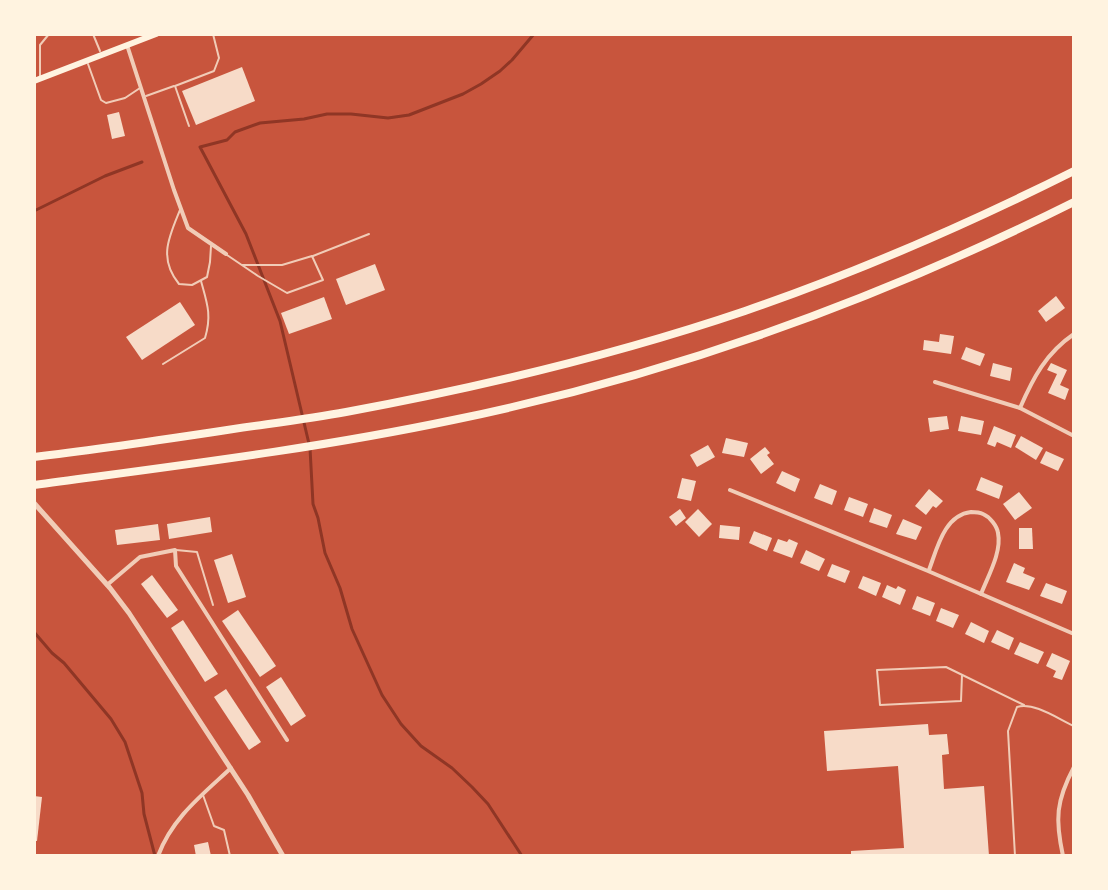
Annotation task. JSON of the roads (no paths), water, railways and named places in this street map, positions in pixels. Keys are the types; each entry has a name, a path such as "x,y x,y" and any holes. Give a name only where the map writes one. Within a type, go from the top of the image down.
{"highway":[{"path":"34,457 342,412 544,370 746,310 846,273 946,231 1074,171"},
{"path":"34,485 364,438 455,420 642,373 829,309 939,265 1074,202"}],"main road":[{"path":"37,80 156,34"}],"street":[{"path":"127,45 188,228 226,254"},
{"path":"1020,408 1042,363 1074,334"},
{"path":"935,382 1020,408 1074,436"},
{"path":"730,490 1074,634"},
{"path":"34,503 129,613 231,768 283,856"},
{"path":"928,571 942,536 954,518 968,513 985,514 999,534 981,594"},
{"path":"107,585 140,557 175,550 176,566 287,740"},
{"path":"1063,856 1058,831 1058,806 1074,767"},
{"path":"158,856 182,813 231,768"}],"lane":[{"path":"37,80 40,45 49,34"},
{"path":"93,34 102,55"},
{"path":"143,96 214,71 219,58 213,34"},
{"path":"86,61 101,100 106,103 125,98 141,88"},
{"path":"175,86 189,126"},
{"path":"181,208 167,249 168,271 179,284 192,285 207,277 211,243"},
{"path":"242,265 282,265 369,234"},
{"path":"226,254 287,293 323,280 312,256"},
{"path":"163,364 205,338 210,312 201,280"},
{"path":"175,550 197,552 213,605"},
{"path":"962,675 961,701 880,705 877,670 946,667 1074,726"},
{"path":"1015,856 1008,731 1017,707 1024,705"},
{"path":"202,794 214,826 224,830 230,856"}],"waterway":[{"path":"522,856 488,804 452,768 421,746 401,724 382,695 352,629 340,588 325,553 313,504 310,448 280,321 246,234 200,147 227,140 235,132 260,123 327,114 388,118 409,115 481,84 512,60 534,34"},
{"path":"34,211 105,176 142,162"},
{"path":"34,632 111,719 125,742 142,793 155,856"}]}
